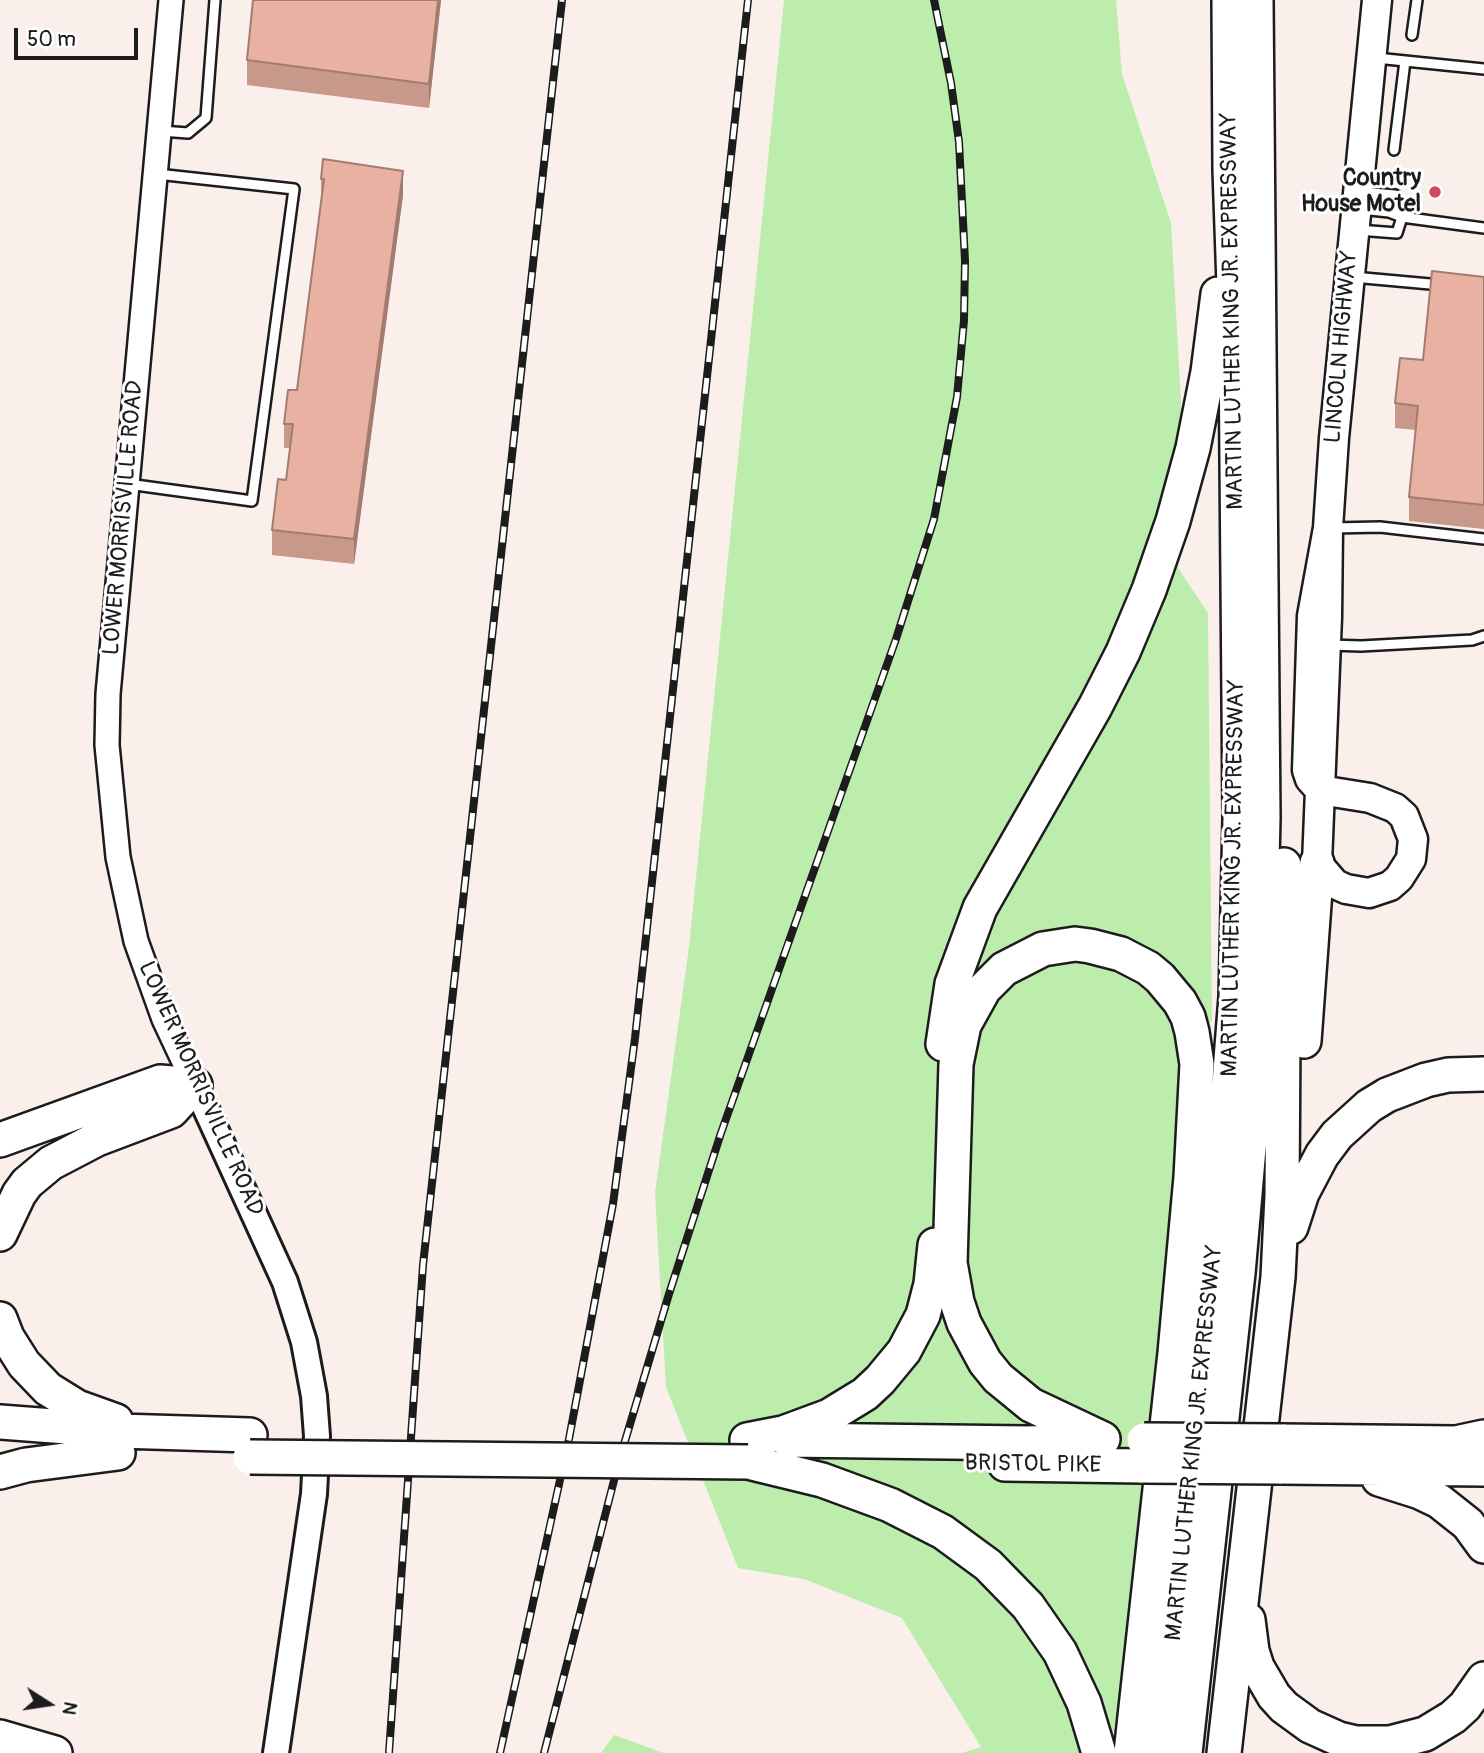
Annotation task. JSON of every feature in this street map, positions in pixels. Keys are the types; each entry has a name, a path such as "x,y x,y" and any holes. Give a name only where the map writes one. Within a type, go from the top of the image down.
{"highway":[{"name":"MARTIN LUTHER KING JR. EXPRESSWAY","path":"1161,1753 1216,1258 1236,997 1240,790 1236,343 1230,170 1229,0"},
{"name":"MARTIN LUTHER KING JR. EXPRESSWAY","path":"1185,1753 1238,1273 1254,1091 1262,909 1256,0"},
{"path":"748,1451 783,1433 829,1416 865,1394 898,1359 923,1315 934,1265 943,1050 952,984 980,908 1095,707 1137,620 1162,554 1189,461 1208,372 1230,170"},
{"path":"1224,1753 1278,1277 1282,1196 1285,870 1261,587"},
{"path":"1282,1196 1294,1144 1317,863"},
{"path":"1131,1753 1175,1353 1191,1177 1197,1064 1192,1032 1181,1002 1148,968 1121,954 1090,946 1074,944 1043,949 1004,969 984,989 964,1025 956,1064 950,1264 957,1302 964,1323 985,1363 998,1378 1031,1405 1103,1439 1143,1453"},
{"path":"1278,1277 1302,1193 1322,1155 1351,1121 1387,1095 1407,1086 1448,1075 1484,1074"},
{"path":"0,1140 160,1082 195,1085"},
{"path":"0,1234 19,1194 27,1183 51,1163 88,1143 171,1111 195,1085"},
{"path":"0,1319 7,1337 24,1364 48,1389 78,1407 114,1420 250,1446"},
{"path":"0,1422 180,1434"},
{"path":"0,1472 26,1465 118,1453 250,1446 748,1451 1103,1439"},
{"path":"1280,1454 1475,1441"},
{"path":"0,1444 118,1453"},
{"path":"748,1451 890,1505 943,1532 988,1565 1028,1606 1060,1652 1084,1703 1099,1753"},
{"name":"BRISTOL PIKE","path":"748,1451 1280,1454 1318,1468"},
{"path":"1318,1468 1484,1469"},
{"path":"1318,1468 1377,1479 1420,1492 1454,1512 1484,1546"},
{"path":"1245,1584 1252,1651 1265,1682 1284,1707 1324,1733 1373,1744 1390,1743 1425,1734 1440,1727 1459,1712 1484,1679"},
{"path":"0,1737 55,1753"}],"main road":[{"name":"LINCOLN HIGHWAY","path":"1317,863 1328,528 1348,276 1377,0"},
{"name":"LINCOLN HIGHWAY","path":"1320,790 1310,779 1306,762 1312,616 1328,528"},
{"path":"1317,863 1335,884 1369,893 1390,886 1399,878 1407,869 1413,849 1410,827 1404,816 1395,808 1370,798 1320,790"},
{"name":"LOWER MORRISVILLE ROAD","path":"195,1085 285,1282 304,1342 314,1396 317,1436 314,1494 278,1752"}],"street":[{"name":"LOWER MORRISVILLE ROAD","path":"171,0 107,720 113,820 122,883 136,941 161,1010 195,1085"}],"lane":[{"path":"159,131 188,133 206,118 215,0"},
{"path":"1412,35 1417,0"},
{"path":"1371,58 1484,69"},
{"path":"1394,150 1405,61"},
{"path":"127,484 252,501 294,189 155,174"},
{"path":"1395,195 1402,217 1397,233 1355,210 1395,195"},
{"path":"1355,210 1389,212 1402,217 1484,228"},
{"path":"1348,276 1445,285"},
{"path":"1328,528 1380,527 1484,539"},
{"path":"1326,645 1361,646 1472,640 1484,636"}],"green space":[{"path":"784,0 1116,0 1122,74 1171,223 1181,402 1178,568 1208,613 1212,1020 1180,1066 1167,1248 1119,1705 1109,1753 962,1753 981,1747 902,1618 804,1579 738,1568 666,1387 655,1193 689,947"},
{"path":"614,1735 664,1753 601,1753"}],"building":[{"path":"253,0 438,0 429,84 247,60"},
{"path":"323,159 403,171 354,539 272,530 278,479 286,480 293,424 284,424 288,390 297,390 324,179 321,179"},
{"path":"1432,271 1484,277 1484,505 1409,497 1418,406 1395,403 1400,358 1423,360"}],"railway":[{"path":"389,1753 423,1265 562,0"},
{"path":"500,1753 569,1439 613,1204 635,1038 748,0"},
{"path":"544,1753 619,1461 669,1294 721,1133 896,639 934,519 957,397 964,320 965,261 959,142 951,83 934,0"}],"place":[{"name":"Country House Motel","path":"1435,192"}]}
